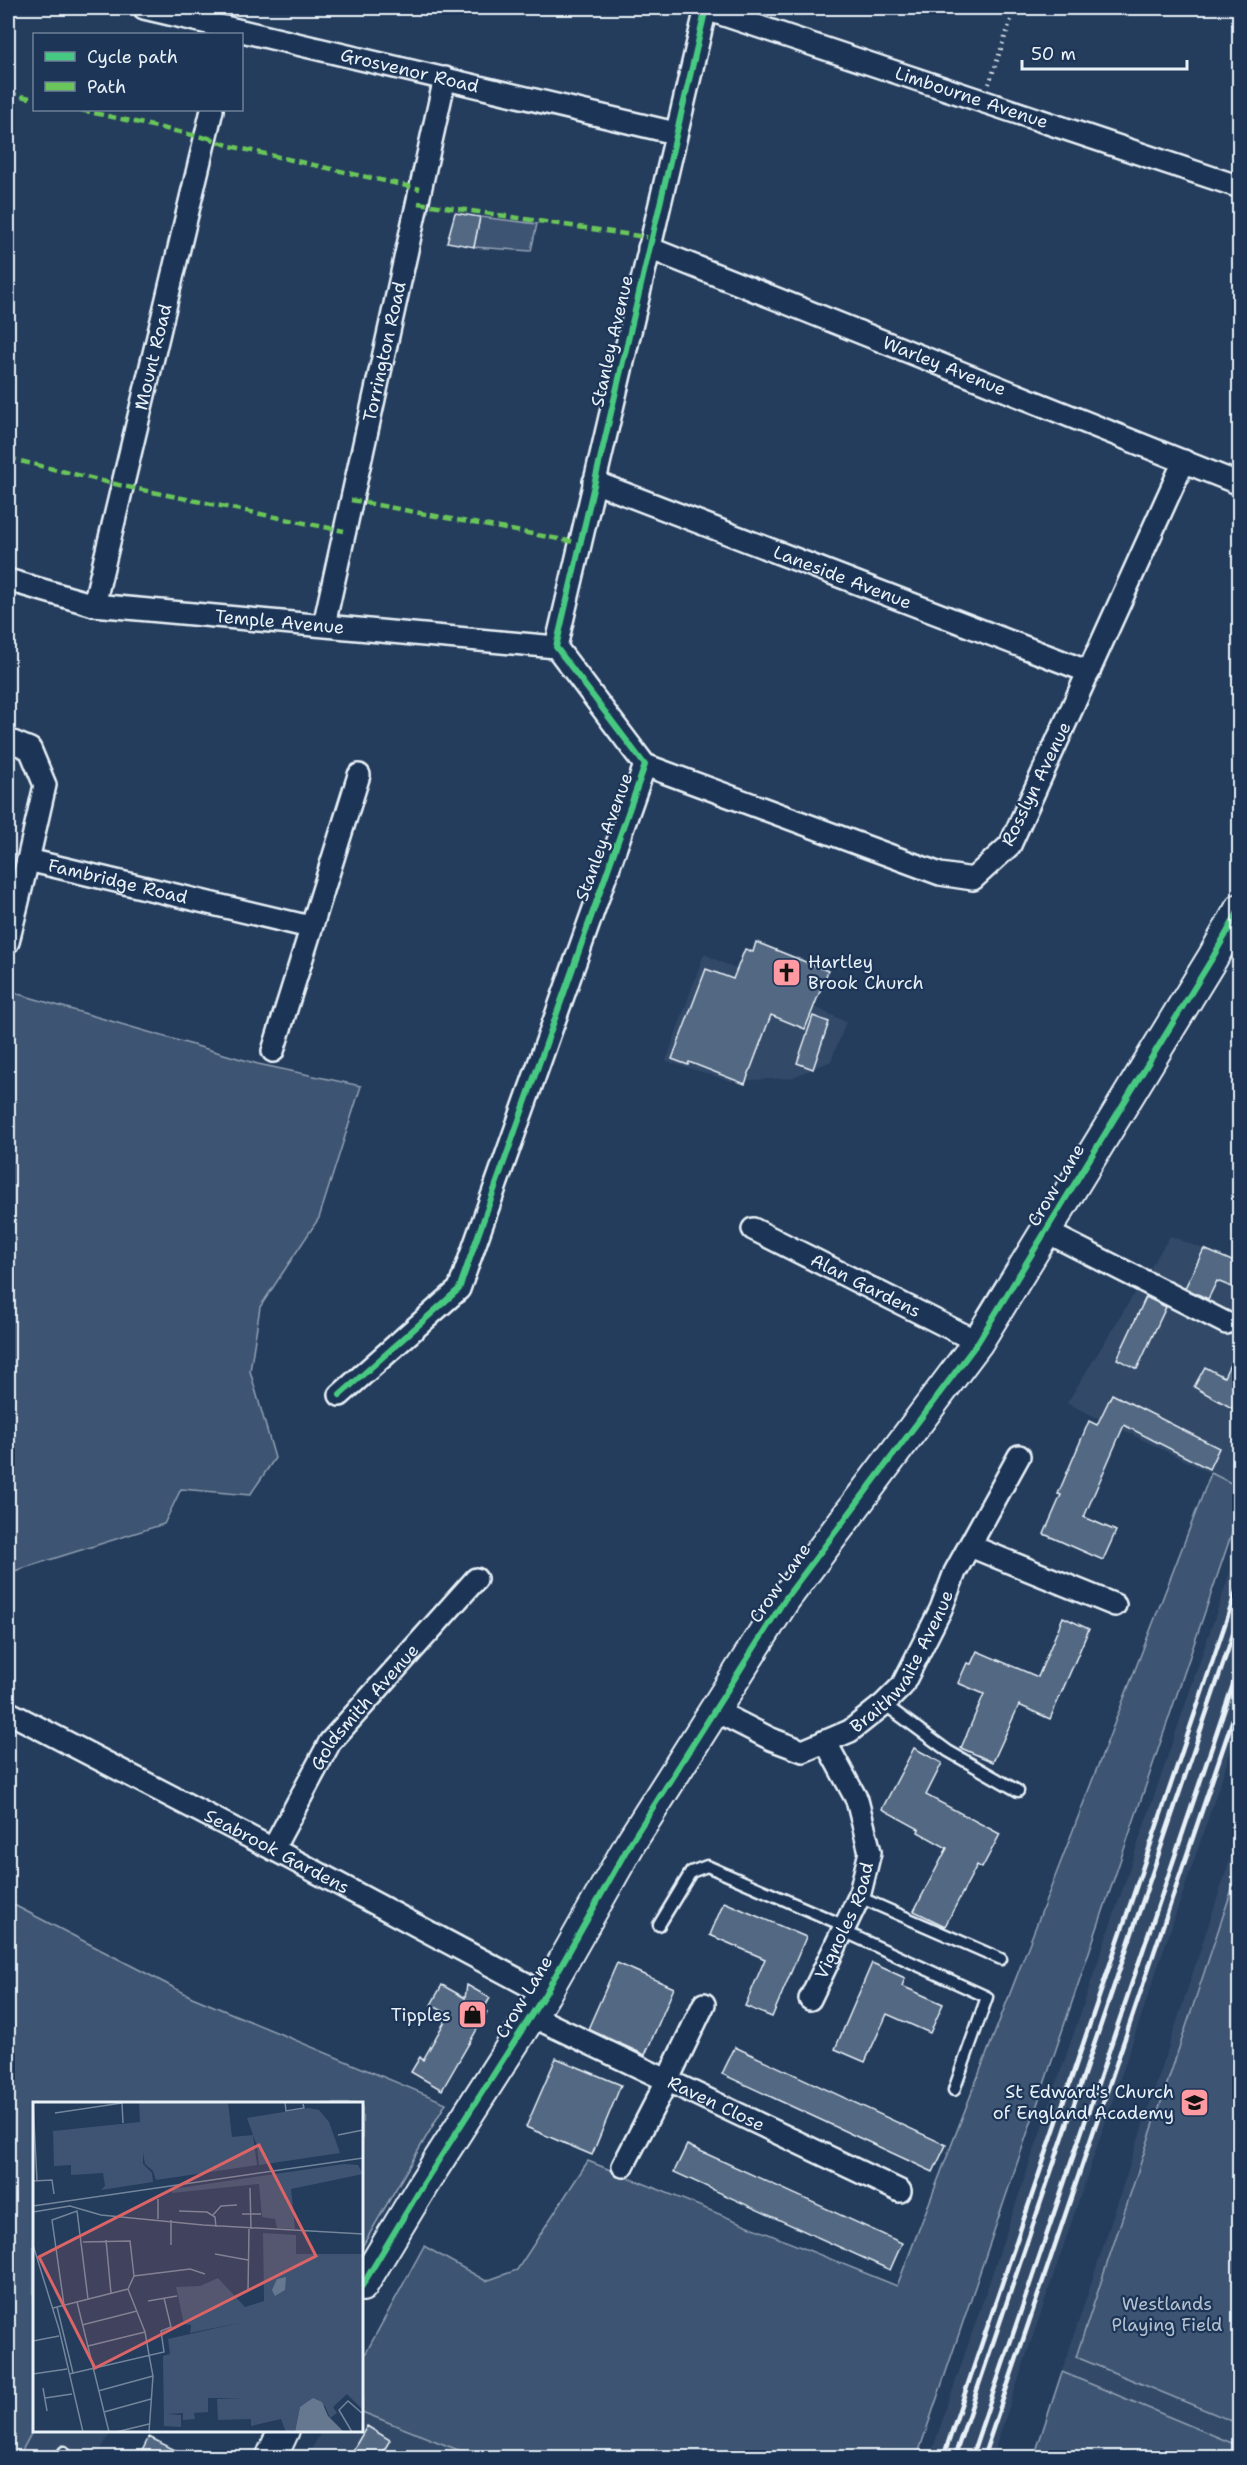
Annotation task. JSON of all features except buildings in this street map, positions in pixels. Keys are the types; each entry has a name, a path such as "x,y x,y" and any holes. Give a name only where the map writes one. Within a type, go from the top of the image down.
{"street":[{"name":"Grosvenor Road","path":"144,8 232,32"},
{"name":"Limbourne Avenue","path":"706,8 1239,187"},
{"name":"Stanley Avenue","path":"340,1395 459,1289 645,765 556,647 706,8"},
{"name":"Grosvenor Road","path":"243,34 445,78 675,134"},
{"name":"Torrington Road","path":"324,625 445,78"},
{"name":"Mount Road","path":"94,605 212,111"},
{"name":"Warley Avenue","path":"650,248 1239,484"},
{"name":"Rosslyn Avenue","path":"645,765 940,874 973,879 1010,846 1184,461"},
{"name":"Laneside Avenue","path":"594,482 1089,672"},
{"name":"Temple Avenue","path":"8,580 94,605 556,647"},
{"name":"Fambridge Road","path":"8,740 30,748 45,785 28,860 310,927"},
{"path":"273,1051 359,775"},
{"path":"8,942 28,860"},
{"name":"Crow Lane","path":"363,2284 424,2183 538,2005 631,1842 714,1710 785,1599 978,1342 1213,957 1239,909"},
{"name":"Alan Gardens","path":"753,1229 978,1342"},
{"path":"1045,1230 1226,1323"},
{"name":"Braithwaite Avenue","path":"714,1710 771,1739 803,1751 850,1731 884,1704 902,1686 970,1545 1019,1456"},
{"path":"970,1545 1115,1605"},
{"name":"Goldsmith Avenue","path":"273,1849 330,1742 476,1579"},
{"name":"Seabrook Gardens","path":"8,1712 273,1849 538,2005"},
{"name":"Vignoles Road","path":"810,1999 859,1896 870,1852 857,1800 825,1742"},
{"path":"623,2166 704,2004"},
{"name":"Raven Close","path":"538,2005 668,2079 900,2191"},
{"path":"271,2457 283,2432"}],"lane":[{"path":"884,1704 948,1751 1018,1791"},
{"path":"659,1925 691,1872 706,1866 987,1997 954,2090"},
{"path":"859,1896 1001,1959"}],"path":[{"path":"983,101 1016,8"}],"shaded area":[{"path":"704,954 846,1022 831,1061 791,1078 731,1081 666,1061"},
{"path":"1170,1236 1239,1263 1239,1487 1067,1403"},
{"path":"1239,1546 1239,1727 992,2457 930,2457"},
{"name":"Westlands Playing Field","path":"1239,1832 1239,2446 1062,2372"},
{"path":"363,2412 476,2457 306,2458 321,2432 363,2432"},
{"path":"33,2430 33,2432 111,2432 96,2457 18,2458"}],"green space":[{"path":"480,217 537,224 531,251 474,247"},
{"path":"8,991 258,1064 361,1086 319,1218 260,1307 250,1371 275,1458 250,1495 181,1489 164,1524 8,1573"},
{"path":"1211,1473 1239,1487 1239,1512 917,2457 476,2457 363,2412 363,2358 424,2246 486,2281 517,2270 588,2161 897,2286"},
{"name":"Westlands Playing Field","path":"1239,1868 1239,2424 1076,2357"},
{"path":"8,1902 192,1997 446,2103 363,2245 363,2102 33,2102 33,2430 18,2458 8,2457"},
{"path":"1062,2372 1239,2446 1239,2457 1034,2457"}],"railway":[{"path":"943,2458 1240,1580"},
{"path":"954,2458 1240,1614"},
{"path":"971,2458 1240,1664"},
{"path":"983,2458 1240,1698"}],"marked path":[{"path":"8,93 33,99"},
{"path":"85,111 206,138"},
{"path":"206,137 230,146 420,189"},
{"path":"418,203 652,238"},
{"path":"8,458 123,486 344,531"},
{"path":"351,500 580,543"}],"cycle path":[{"path":"340,1395 459,1289 645,765 556,647 706,8"},
{"path":"363,2284 424,2183 545,1994 631,1842 785,1599 978,1342 1240,909"}],"place":[{"name":"Hartley Brook Church","path":"787,972"},
{"name":"Tipples","path":"472,2015"},
{"name":"St Edward's Church of England Academy","path":"1195,2102"}]}
